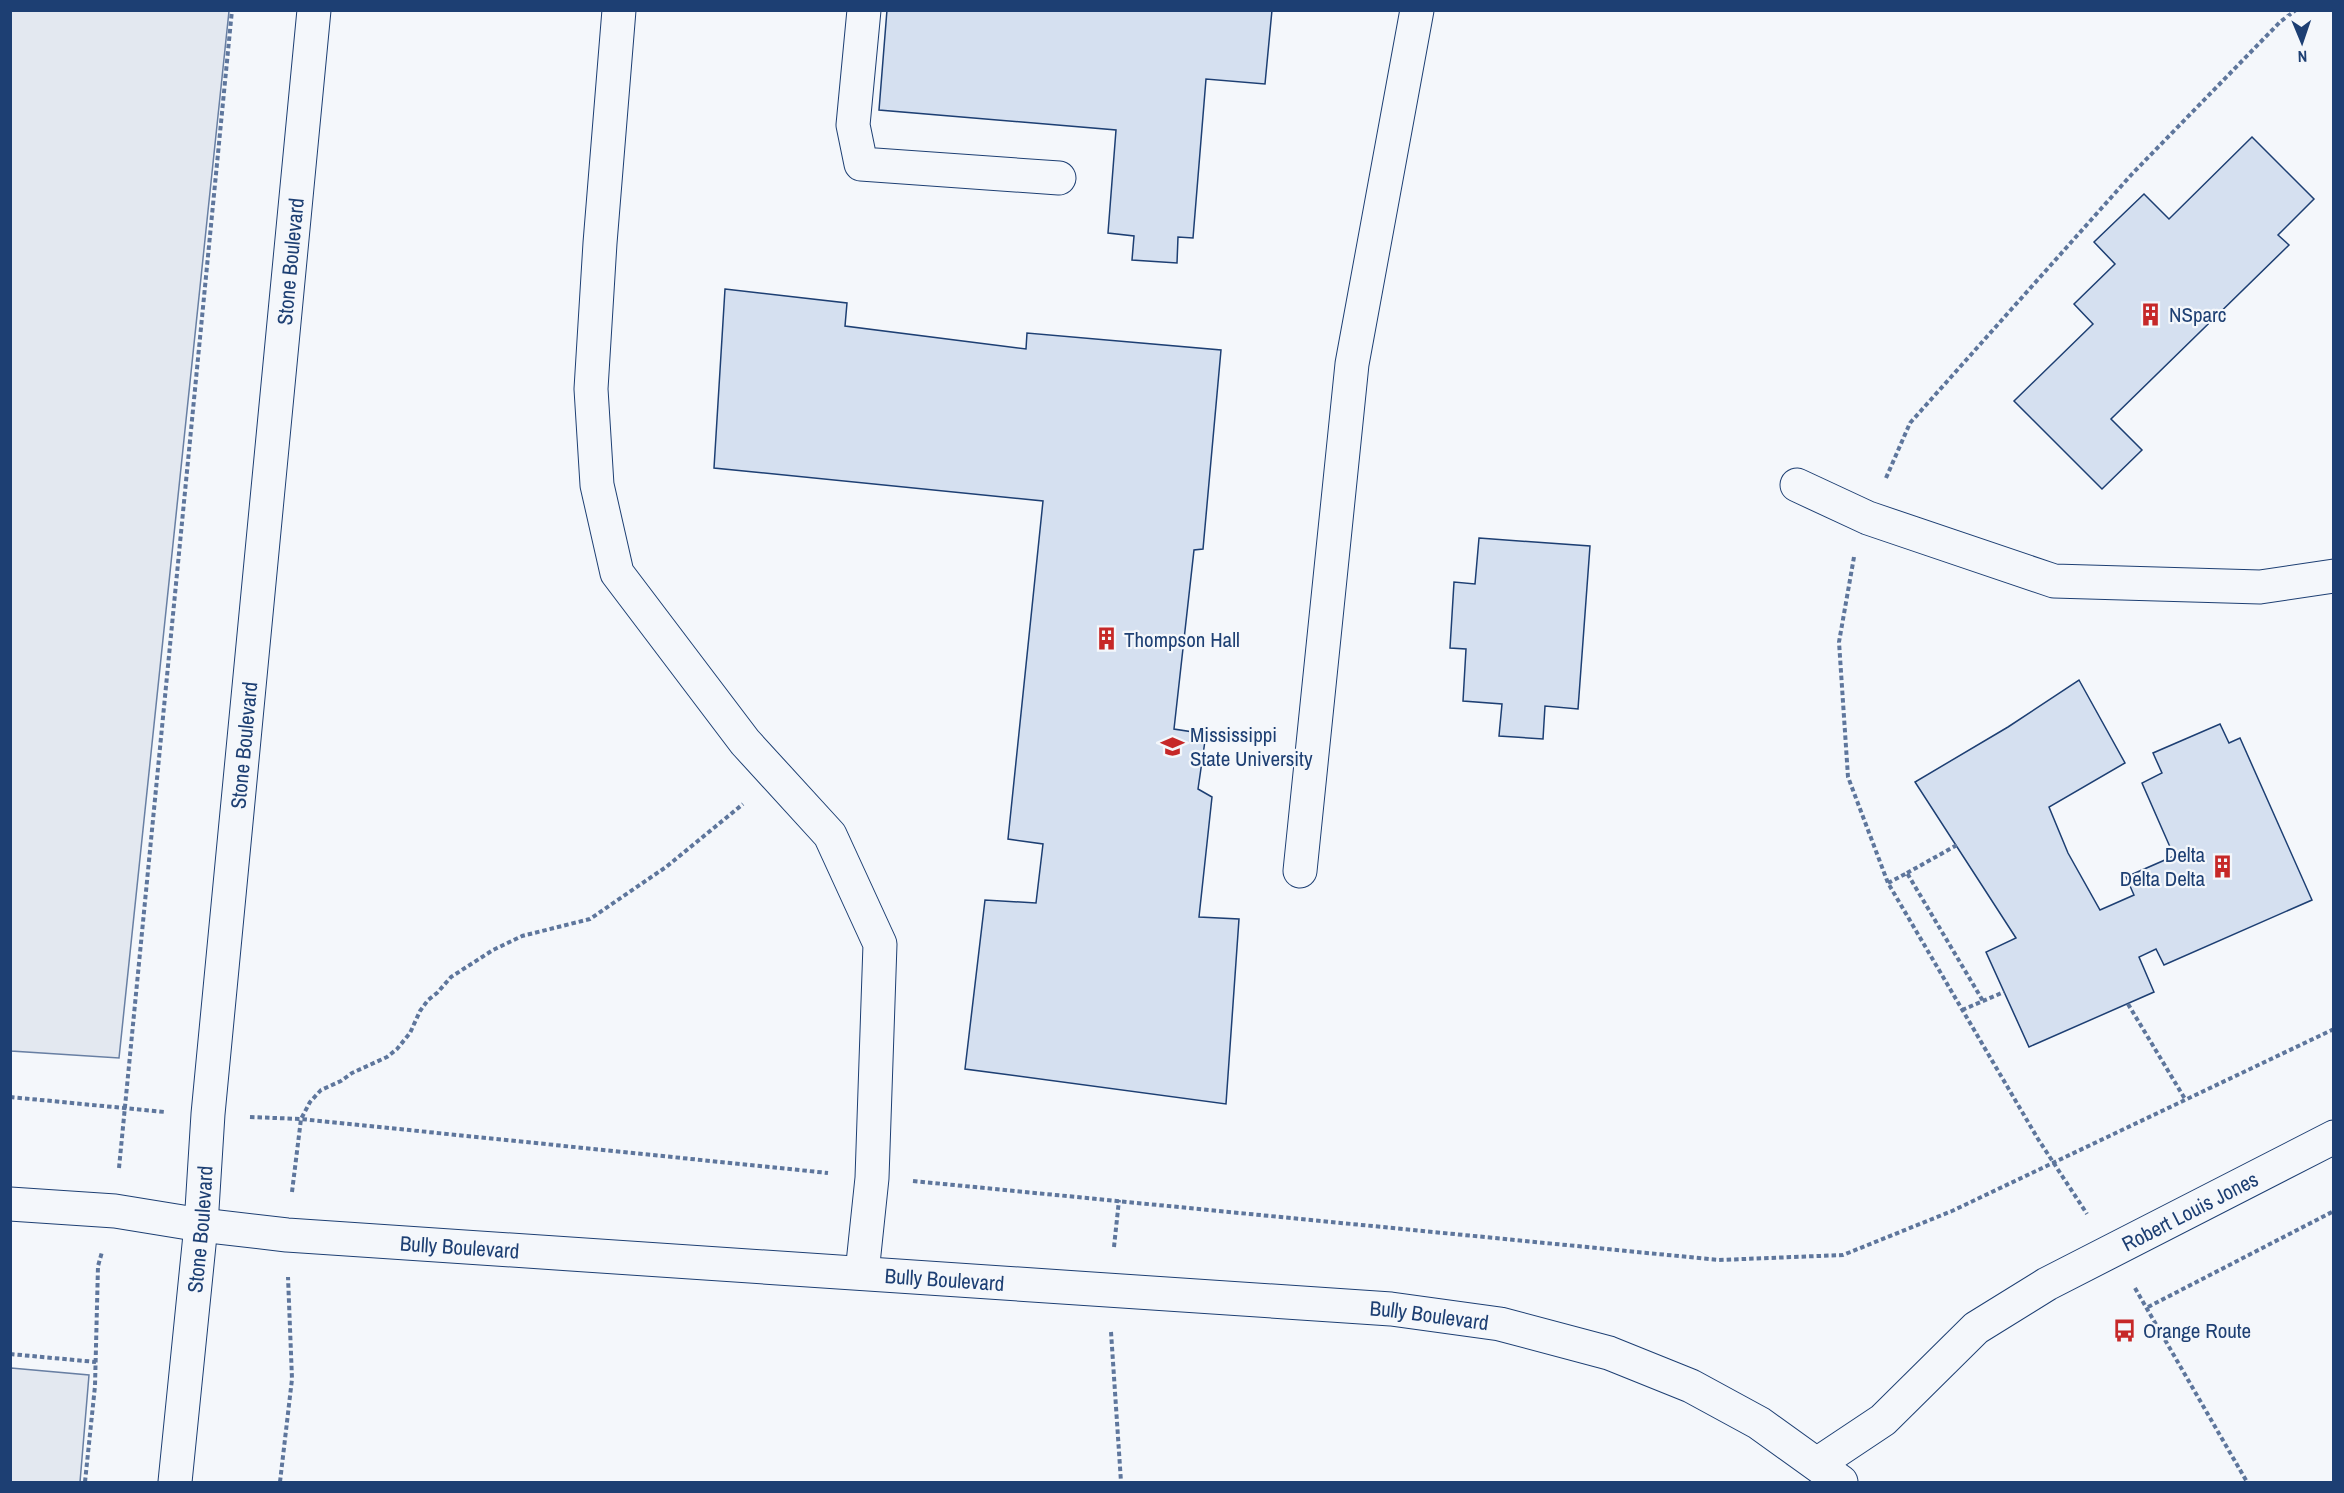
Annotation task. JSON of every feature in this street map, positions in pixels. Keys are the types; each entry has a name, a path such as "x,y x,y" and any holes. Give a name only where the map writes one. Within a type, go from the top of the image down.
{"street":[{"name":"Stone Boulevard","path":"175,1482 314,10"},
{"path":"619,10 591,389 597,485 617,573 745,742 830,836 880,944 872,1178 862,1273"},
{"path":"864,10 853,126 861,164 1059,178"},
{"path":"1300,871 1352,364 1417,10"},
{"path":"1797,485 1868,518 2054,581 2260,587 2334,576"},
{"name":"Robert Louis Jones","path":"1829,1473 1976,1328 2047,1284 2334,1137"},
{"name":"Bully Boulevard","path":"10,1204 115,1211 201,1225 287,1235 1108,1289 1391,1310 1500,1324 1609,1353 1691,1386 1759,1423 1829,1473"}],"path":[{"path":"85,1482 96,1362 98,1266 115,1211 232,10"},
{"path":"280,1482 292,1379 287,1235 301,1119 310,1102 321,1090 387,1057 397,1049 410,1033 428,1000 451,977 493,950 522,936 590,919 666,867 775,775"},
{"path":"1888,884 1957,845"},
{"path":"1907,873 1983,1001"},
{"path":"1962,1010 2004,992"},
{"path":"2128,1004 2185,1100"},
{"path":"10,1097 125,1109 301,1119 872,1178 1119,1200 1719,1260 1843,1255 1952,1211 2334,1029"},
{"path":"2054,1162 2148,1307 2247,1482"},
{"path":"1119,1200 1108,1289 1121,1482"},
{"path":"2148,1307 2334,1211"},
{"path":"10,1354 96,1362"}],"shaded area":[{"path":"10,11 229,11 119,1058 11,1051"},
{"path":"11,1368 89,1375 80,1482 11,1482"}],"building":[{"path":"887,10 1272,10 1265,84 1206,79 1193,238 1178,237 1177,263 1132,260 1134,236 1108,233 1116,130 879,110"},
{"name":"NSparc","path":"2252,137 2314,199 2278,235 2289,245 2111,419 2142,450 2102,489 2014,401 2093,324 2074,304 2115,264 2094,242 2144,194 2169,219"},
{"name":"Thompson Hall","path":"725,289 847,303 845,326 1026,349 1027,333 1221,350 1203,549 1194,550 1174,729 1206,734 1198,789 1212,797 1199,917 1239,919 1226,1104 965,1069 985,900 1036,903 1043,844 1008,839 1043,501 714,468"},
{"path":"1479,538 1590,546 1578,709 1545,706 1543,739 1499,736 1502,704 1463,701 1466,649 1450,648 1454,582 1475,584"},
{"name":"Delta Delta Delta","path":"2079,680 2125,763 2049,807 2068,853 2100,910 2134,895 2126,877 2174,856 2142,783 2162,773 2153,753 2220,724 2229,743 2240,738 2312,900 2164,965 2156,949 2139,957 2154,992 2029,1047 1986,952 2016,938 1915,782 2008,727"}],"place":[{"name":"NSparc","path":"2151,314"},
{"name":"Thompson Hall","path":"1106,639"},
{"name":"Mississippi State University","path":"1172,746"},
{"name":"Delta Delta Delta","path":"2223,866"},
{"name":"Orange Route","path":"2125,1330"}]}
